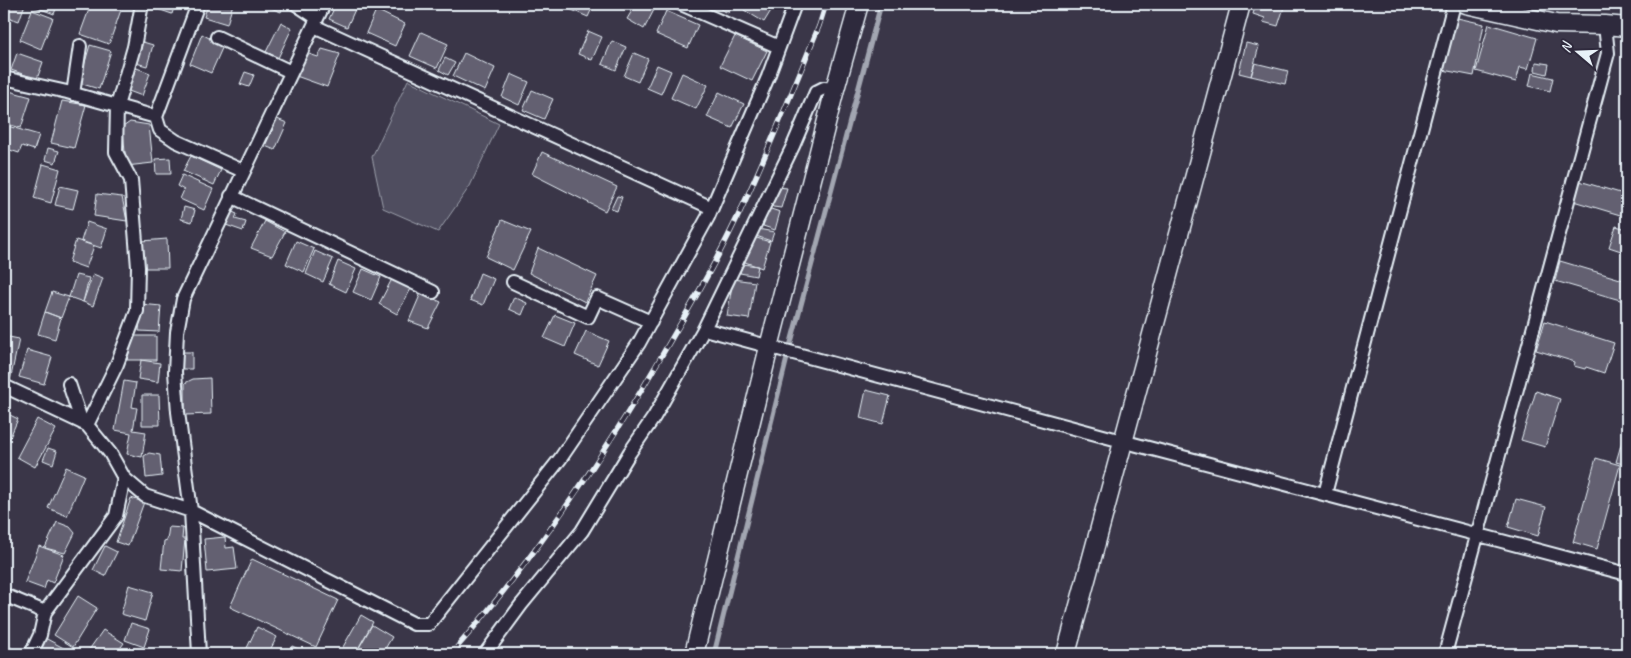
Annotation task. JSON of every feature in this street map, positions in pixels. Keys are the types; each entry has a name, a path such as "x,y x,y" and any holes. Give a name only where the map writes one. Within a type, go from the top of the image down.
{"street":[{"path":"84,424 117,364 137,312 138,267 131,180 116,152 117,106 134,47 142,4"},
{"path":"198,4 156,117 160,130 176,141 243,171"},
{"path":"296,4 315,22 712,208"},
{"path":"199,654 191,511 178,412 175,372 177,332 182,299 324,4"},
{"path":"682,4 779,47"},
{"path":"69,384 84,424 110,453 124,478 145,496 191,511 414,624 429,624 560,459 640,343 712,208 768,77 795,4"},
{"path":"694,654 774,348 836,89 859,4"},
{"path":"1066,654 1241,4"},
{"path":"1325,494 1454,4"},
{"path":"1466,4 1556,24 1627,27"},
{"path":"1445,654 1608,53 1604,25"},
{"path":"216,37 291,72"},
{"path":"73,94 80,46"},
{"path":"4,78 73,94 156,117"},
{"path":"485,654 520,605 582,530 654,417 704,329 793,146 816,92 824,88 836,89"},
{"path":"231,196 433,292"},
{"path":"513,282 588,316 597,298 651,322"},
{"path":"704,329 1122,442 1627,574"},
{"path":"4,386 84,424"},
{"path":"31,654 40,635 45,612 116,516 124,478"},
{"path":"4,595 45,612"}],"shaded area":[{"path":"408,80 499,124 470,186 438,232 383,208 372,157"}],"building":[{"path":"4,4 25,4 19,21 8,17 4,27"},
{"path":"33,4 58,4 54,14 33,6"},
{"path":"91,4 105,4 121,10 109,44 80,34"},
{"path":"153,4 175,4 172,14 152,7"},
{"path":"208,4 233,4 227,24 204,17"},
{"path":"269,4 284,4 281,12 268,7"},
{"path":"336,4 357,5 347,27 329,19"},
{"path":"558,4 594,4 588,17"},
{"path":"636,4 648,4 655,8 644,29 627,19"},
{"path":"711,4 728,4 732,6 728,13"},
{"path":"748,4 775,4 764,22 744,10"},
{"path":"1256,4 1285,4 1278,26 1263,22 1265,18 1253,14"},
{"path":"32,10 53,18 41,49 20,40"},
{"path":"376,10 405,24 395,46 366,33"},
{"path":"666,11 698,25 688,48 656,34"},
{"path":"1453,17 1484,24 1474,76 1443,70"},
{"path":"281,22 292,28 278,58 266,52"},
{"path":"1489,24 1537,38 1528,69 1520,67 1516,82 1476,71"},
{"path":"588,31 602,37 592,60 578,54"},
{"path":"421,32 448,44 437,68 410,56"},
{"path":"202,34 223,46 211,73 190,64"},
{"path":"735,36 767,51 752,81 720,66"},
{"path":"612,41 626,47 616,70 602,64"},
{"path":"143,42 153,45 147,66 136,63"},
{"path":"1246,43 1259,46 1251,76 1239,73"},
{"path":"90,45 111,51 99,89 79,83"},
{"path":"322,49 340,54 327,87 296,76 306,53 318,57"},
{"path":"17,53 43,62 37,79 11,70"},
{"path":"464,53 495,68 485,91 453,76"},
{"path":"634,53 648,59 638,82 624,76"},
{"path":"445,58 455,63 448,75 439,70"},
{"path":"1536,62 1549,64 1547,74 1535,71"},
{"path":"1255,63 1288,71 1285,84 1251,76"},
{"path":"657,65 671,71 661,94 647,88"},
{"path":"134,67 150,73 142,96 126,90"},
{"path":"245,72 254,75 249,87 240,84"},
{"path":"682,73 708,85 696,109 671,98"},
{"path":"1532,73 1553,78 1550,91 1529,86"},
{"path":"511,74 529,82 519,105 502,97"},
{"path":"532,90 553,99 544,119 523,110"},
{"path":"9,91 31,97 21,128 4,123 4,109"},
{"path":"719,92 744,104 732,128 707,117"},
{"path":"62,101 86,105 74,148 51,143"},
{"path":"277,119 287,123 275,150 265,146"},
{"path":"130,122 149,125 153,163 126,166 123,127"},
{"path":"4,125 39,135 34,150 22,146 19,153 4,148"},
{"path":"1627,142 1627,163 1622,162"},
{"path":"48,148 59,151 55,163 45,160"},
{"path":"542,152 617,187 605,211 532,174"},
{"path":"191,156 221,170 214,185 183,171"},
{"path":"170,158 171,174 156,174 155,159"},
{"path":"43,164 60,169 51,203 34,198"},
{"path":"182,175 213,189 204,210 180,199 184,190 177,186"},
{"path":"1576,180 1627,195 1627,217 1570,200"},
{"path":"60,186 78,190 73,209 55,205"},
{"path":"778,187 787,188 781,208 773,207 770,203"},
{"path":"97,194 122,197 127,221 94,216"},
{"path":"617,196 622,197 617,211 611,209"},
{"path":"184,207 195,210 192,222 181,219"},
{"path":"768,208 780,212 775,230 763,226"},
{"path":"228,210 237,214 235,219 246,222 243,231 223,224"},
{"path":"502,220 531,232 513,270 486,257"},
{"path":"265,221 285,232 272,256 251,248"},
{"path":"87,222 107,229 101,248 81,241"},
{"path":"1616,226 1627,229 1627,253 1609,247"},
{"path":"758,229 774,232 771,241 756,236"},
{"path":"750,236 770,242 762,268 742,261"},
{"path":"167,239 168,268 143,268 142,241"},
{"path":"76,240 94,246 86,268 69,262"},
{"path":"296,241 314,249 304,272 286,264"},
{"path":"538,248 597,276 585,302 529,273"},
{"path":"315,251 333,259 323,282 306,274"},
{"path":"338,261 356,269 346,292 329,284"},
{"path":"1560,261 1627,281 1627,302 1555,281"},
{"path":"742,264 758,266 756,276 740,273"},
{"path":"363,269 381,277 371,300 353,292"},
{"path":"480,273 494,279 483,305 470,300"},
{"path":"93,274 103,278 93,306 83,302"},
{"path":"76,275 89,278 83,302 69,297"},
{"path":"392,279 412,287 397,314 379,304"},
{"path":"733,279 755,282 749,319 727,316"},
{"path":"52,292 69,297 61,318 45,312"},
{"path":"421,293 441,302 428,328 409,321"},
{"path":"514,297 527,303 522,315 509,309"},
{"path":"141,304 161,306 159,332 139,331"},
{"path":"45,312 61,318 55,339 38,334"},
{"path":"555,315 575,323 565,347 544,338"},
{"path":"1545,321 1614,343 1604,373 1586,367 1585,369 1574,366 1575,362 1536,350"},
{"path":"586,331 609,341 598,365 575,355"},
{"path":"4,336 19,339 10,381 4,379"},
{"path":"134,336 156,336 156,360 127,360"},
{"path":"27,350 52,357 44,384 19,377"},
{"path":"181,352 192,352 192,369 181,369"},
{"path":"141,360 160,363 158,382 138,379"},
{"path":"210,378 211,414 185,415 185,383 193,379"},
{"path":"124,381 136,383 132,407 137,408 133,430 146,432 142,457 127,454 131,433 115,430"},
{"path":"866,390 890,396 883,424 860,418"},
{"path":"1536,391 1560,399 1545,447 1521,440"},
{"path":"142,395 159,395 160,425 142,425"},
{"path":"4,412 18,419 4,451"},
{"path":"37,419 56,429 35,467 17,457"},
{"path":"1627,424 1627,465 1616,462"},
{"path":"48,448 57,451 53,464 43,460"},
{"path":"149,453 160,455 162,476 146,478 144,456"},
{"path":"1596,458 1620,465 1597,549 1573,542"},
{"path":"66,467 84,475 67,516 48,508"},
{"path":"131,498 144,502 128,546 116,542"},
{"path":"1516,499 1546,507 1538,536 1508,527"},
{"path":"57,522 70,527 75,533 65,553 45,548"},
{"path":"169,527 183,528 182,539 185,539 182,571 161,569 164,541 167,540"},
{"path":"225,537 226,548 234,547 237,569 207,572 204,539"},
{"path":"39,546 64,555 53,583 47,580 44,589 25,582"},
{"path":"105,546 117,552 105,576 93,570"},
{"path":"252,559 338,600 316,647 230,607"},
{"path":"129,585 153,592 145,621 121,614"},
{"path":"78,596 97,608 73,647 54,635"},
{"path":"361,615 373,622 355,654 339,654"},
{"path":"131,623 150,629 144,647 125,640"},
{"path":"372,625 392,637 382,654 356,653"},
{"path":"257,627 277,637 268,654 255,654 246,650"},
{"path":"103,630 124,643 116,654 86,654"},
{"path":"45,638 71,652 70,654 37,654"},
{"path":"5,645 21,652 20,654 4,654"},
{"path":"292,646 309,654 288,654"}],"waterway":[{"path":"714,654 789,350 881,4"}],"railway":[{"path":"451,654 512,581 568,504 620,425 688,311 723,247 750,191 819,26 826,4"}]}
